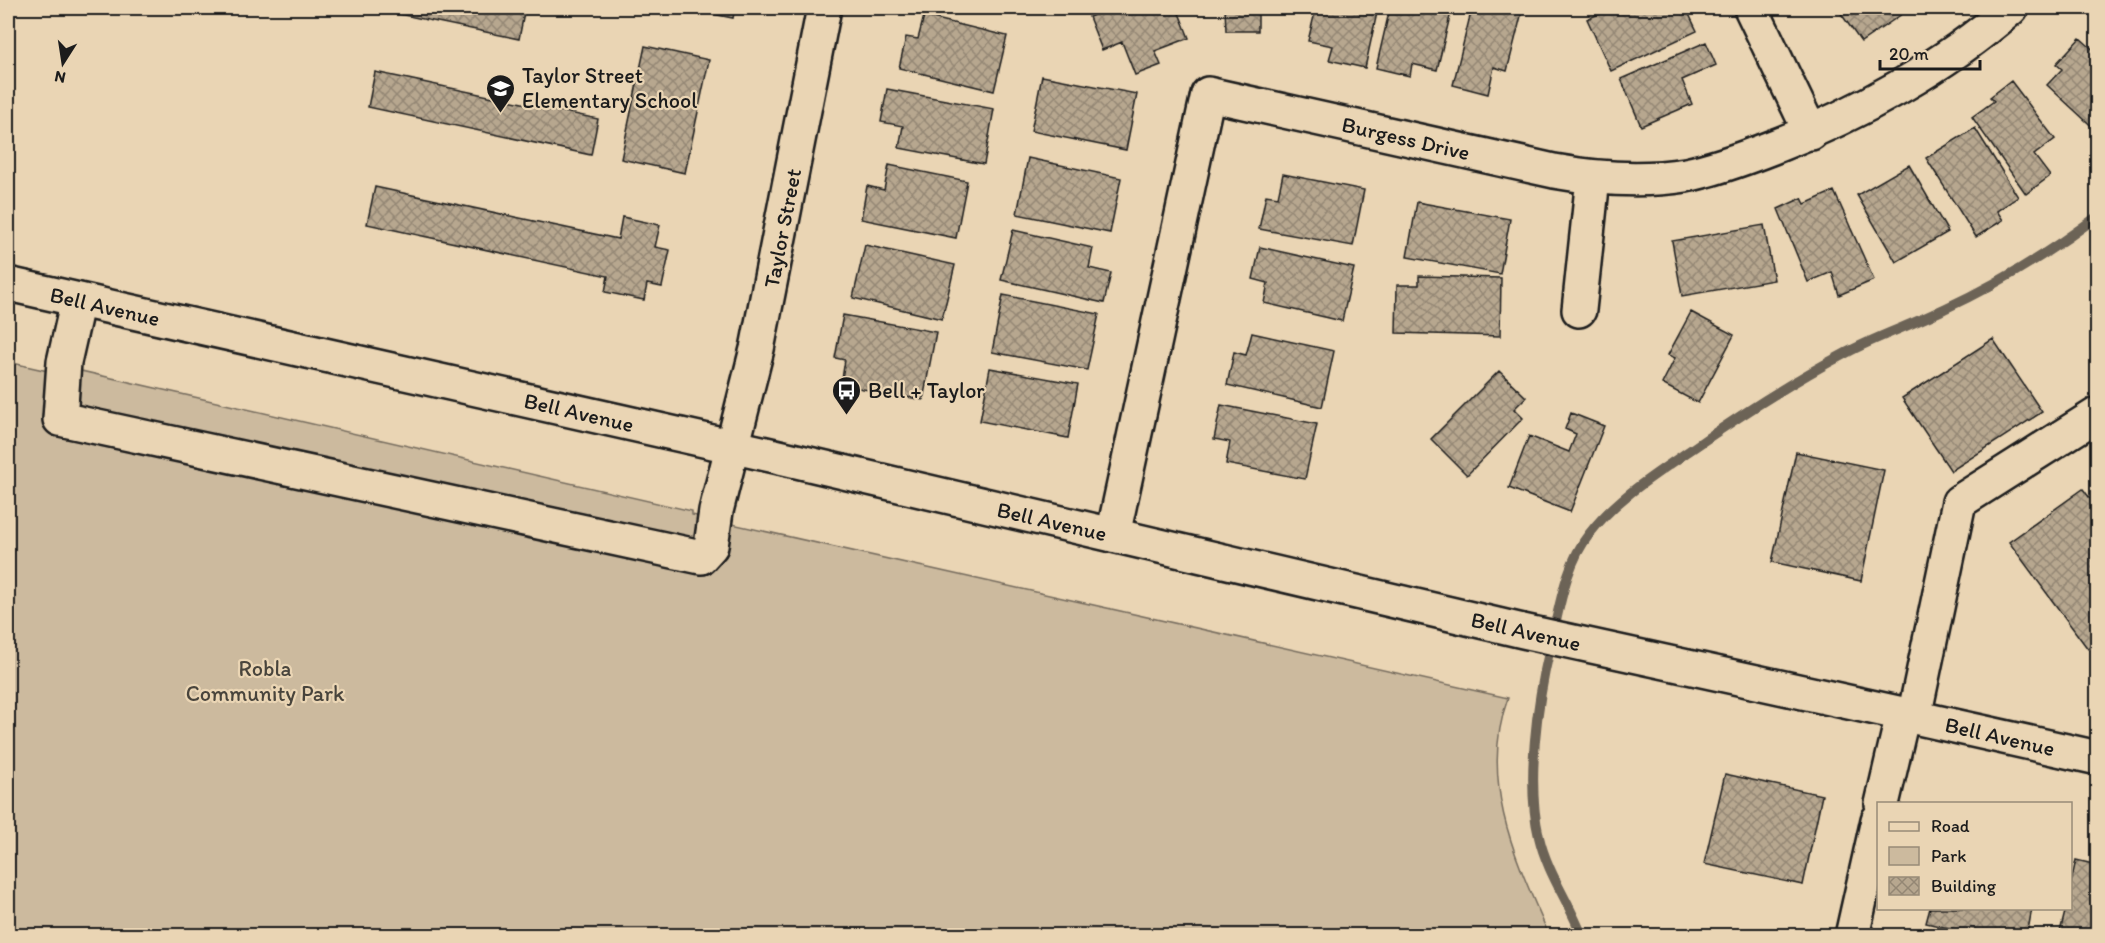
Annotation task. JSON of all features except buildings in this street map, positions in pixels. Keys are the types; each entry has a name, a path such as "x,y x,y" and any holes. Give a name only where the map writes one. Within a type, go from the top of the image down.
{"main road":[{"name":"Taylor Street","path":"78,300 64,362 60,419 700,557 711,546 717,511 757,349 824,8"},
{"path":"1751,8 1811,133"},
{"name":"Burgess Drive","path":"1113,536 1208,94 1554,171 1593,178 1641,180 1687,174 1741,160 1811,133 1861,108 1936,64 2011,8"},
{"path":"1579,310 1593,178"},
{"name":"Bell Avenue","path":"8,284 733,447 1604,650 2097,758"},
{"path":"1883,802 1908,715 1959,502 2097,414"},
{"path":"1852,936 1877,824"}],"green space":[{"name":"Robla Community Park","path":"8,362 79,378 81,371 692,511 692,515 1508,698 1500,729 1497,760 1499,790 1505,819 1524,878 1549,935 8,936"}],"waterway":[{"path":"1582,936 1543,850 1535,816 1533,792 1537,717 1545,669 1560,603 1574,559 1581,545 1600,521 1636,488 1766,400 1858,347 1932,315 2004,278 2098,216"}],"place":[{"name":"Taylor Street Elementary School","path":"501,114"},
{"name":"Bell + Taylor","path":"847,416"}]}
